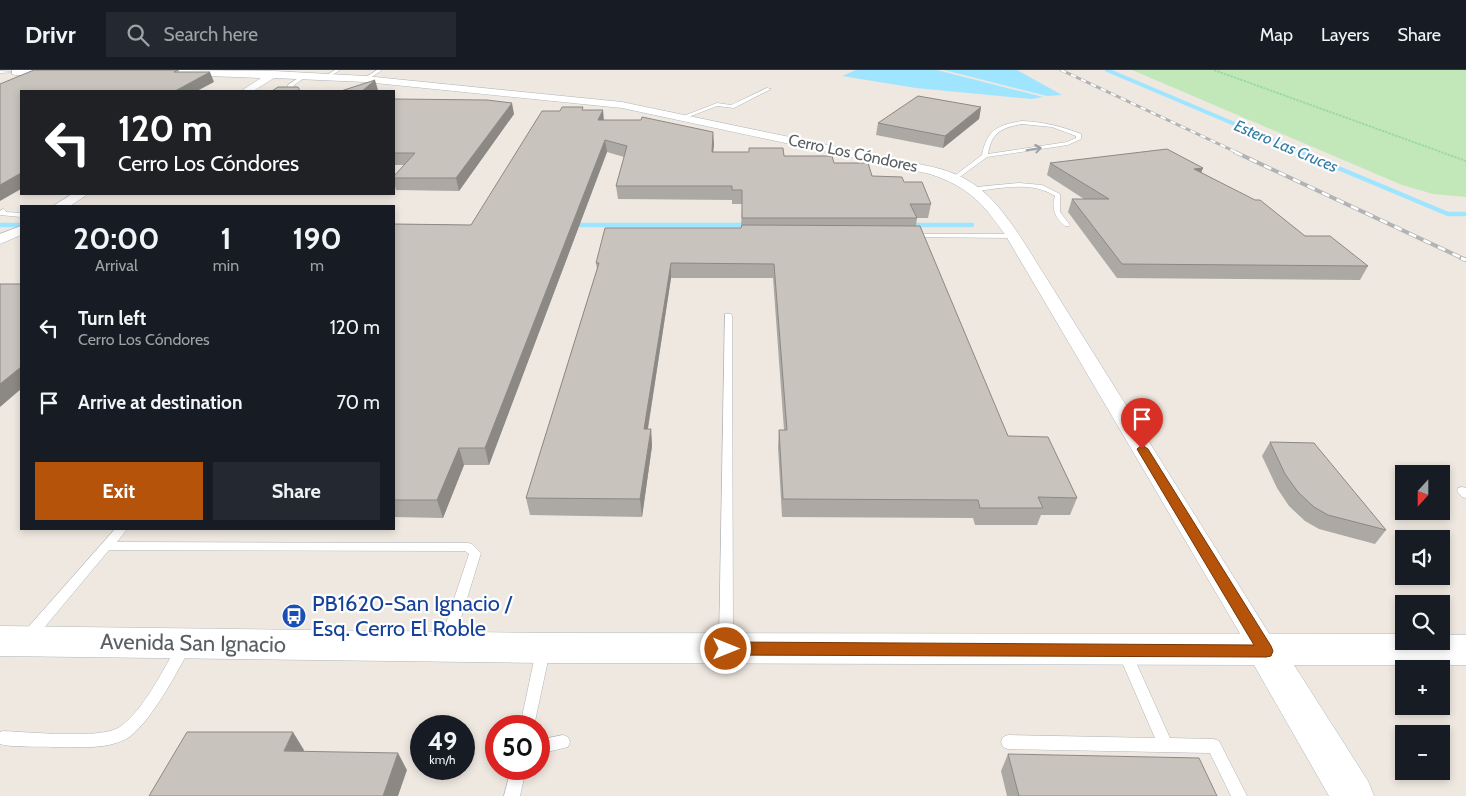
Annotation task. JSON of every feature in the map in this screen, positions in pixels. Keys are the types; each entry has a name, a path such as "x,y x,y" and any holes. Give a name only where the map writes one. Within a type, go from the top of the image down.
{"main road":[{"name":"Avenida San Ignacio","path":"12,641 543,648 1124,651 1466,650"},
{"name":"Cerro Los Cóndores","path":"1266,651 1353,796"}],"street":[{"path":"0,78 17,71 73,72"},
{"name":"Cerro Los Cóndores","path":"170,72 306,76 332,73 622,105 933,171 955,178 977,189 988,200 1012,236 1266,651"},
{"path":"248,90 274,74"},
{"path":"62,205 78,195"},
{"path":"0,240 20,230"}],"lane":[{"path":"359,77 380,70"},
{"path":"0,72 17,71"},
{"path":"296,89 290,86 306,76"},
{"path":"684,117 717,104 732,107 769,88"},
{"path":"955,178 986,156 1068,143 1078,139 1080,135 1037,124 1012,123 1000,127 992,133 985,145 986,156"},
{"path":"977,189 1024,185 1054,191 1058,194 1055,208 1056,214 1067,225"},
{"path":"3,211 2,214 20,215"},
{"path":"904,236 1012,236"},
{"path":"726,649 728,316"},
{"path":"12,641 120,530"},
{"path":"106,546 468,547 475,554 445,647"},
{"path":"3,738 104,739 121,734 136,721 186,643"},
{"path":"529,715 543,648"},
{"path":"1124,651 1165,744"},
{"path":"550,745 562,742"},
{"path":"1008,742 1214,746 1239,796"},
{"path":"512,796 516,780"}],"path":[{"path":"1214,70 1466,161"}],"green space":[{"path":"1132,70 1466,70 1466,197 1433,194 1402,185"}],"water":[{"path":"856,70 937,70 1043,97 1032,99 916,88 842,76"},
{"path":"944,70 1017,70 1062,95 1047,96"}],"building":[{"path":"34,70 178,70 174,72 210,72 177,90 20,90 20,174 0,185 0,84"},
{"path":"375,80 363,90 344,90"},
{"path":"278,87 298,87 300,90 274,90"},
{"path":"918,96 981,107 945,136 878,123"},
{"path":"395,99 487,100 512,103 456,178 395,178 395,175 415,153 395,153"},
{"path":"562,107 583,107 582,110 603,110 598,120 641,120 642,117 713,132 712,152 749,152 749,148 783,148 784,156 832,156 834,163 868,163 872,176 902,177 904,182 922,182 931,204 910,204 917,218 742,218 742,190 732,190 732,186 616,186 627,146 605,140 485,448 459,448 437,500 395,500 395,224 471,225 542,111 560,111"},
{"path":"1167,149 1203,168 1194,169 1255,200 1260,200 1305,236 1330,236 1368,266 1122,264 1072,199 1109,199 1050,163"},
{"path":"742,225 920,226 1008,436 1048,437 1077,498 1038,497 1043,508 980,508 978,500 783,499 779,430 787,430 774,264 671,263 644,429 651,429 640,499 526,498 599,263 596,263 605,228 741,228"},
{"path":"0,284 20,284 20,368 0,384"},
{"path":"1270,442 1314,443 1386,530 1328,515 1314,507 1298,492 1285,474"},
{"path":"187,732 293,732 284,751 398,753 383,796 149,796"},
{"path":"1008,754 1199,758 1217,796 1019,796"}],"waterway":[{"name":"Estero Las Cruces","path":"1107,70 1303,153"},
{"name":"Estero Las Cruces","path":"1300,152 1448,214 1466,214"},
{"path":"0,225 19,225"},
{"path":"572,225 751,225"},
{"path":"907,225 972,225"}],"railway":[{"path":"1061,70 1238,153"},
{"path":"1235,152 1464,259"},
{"path":"1461,258 1466,260"}],"place":[{"name":"PB1620-San Ignacio / Esq. Cerro El Roble","path":"294,616"}],"route":[{"path":"726,649 1266,651 1142,449"}]}
